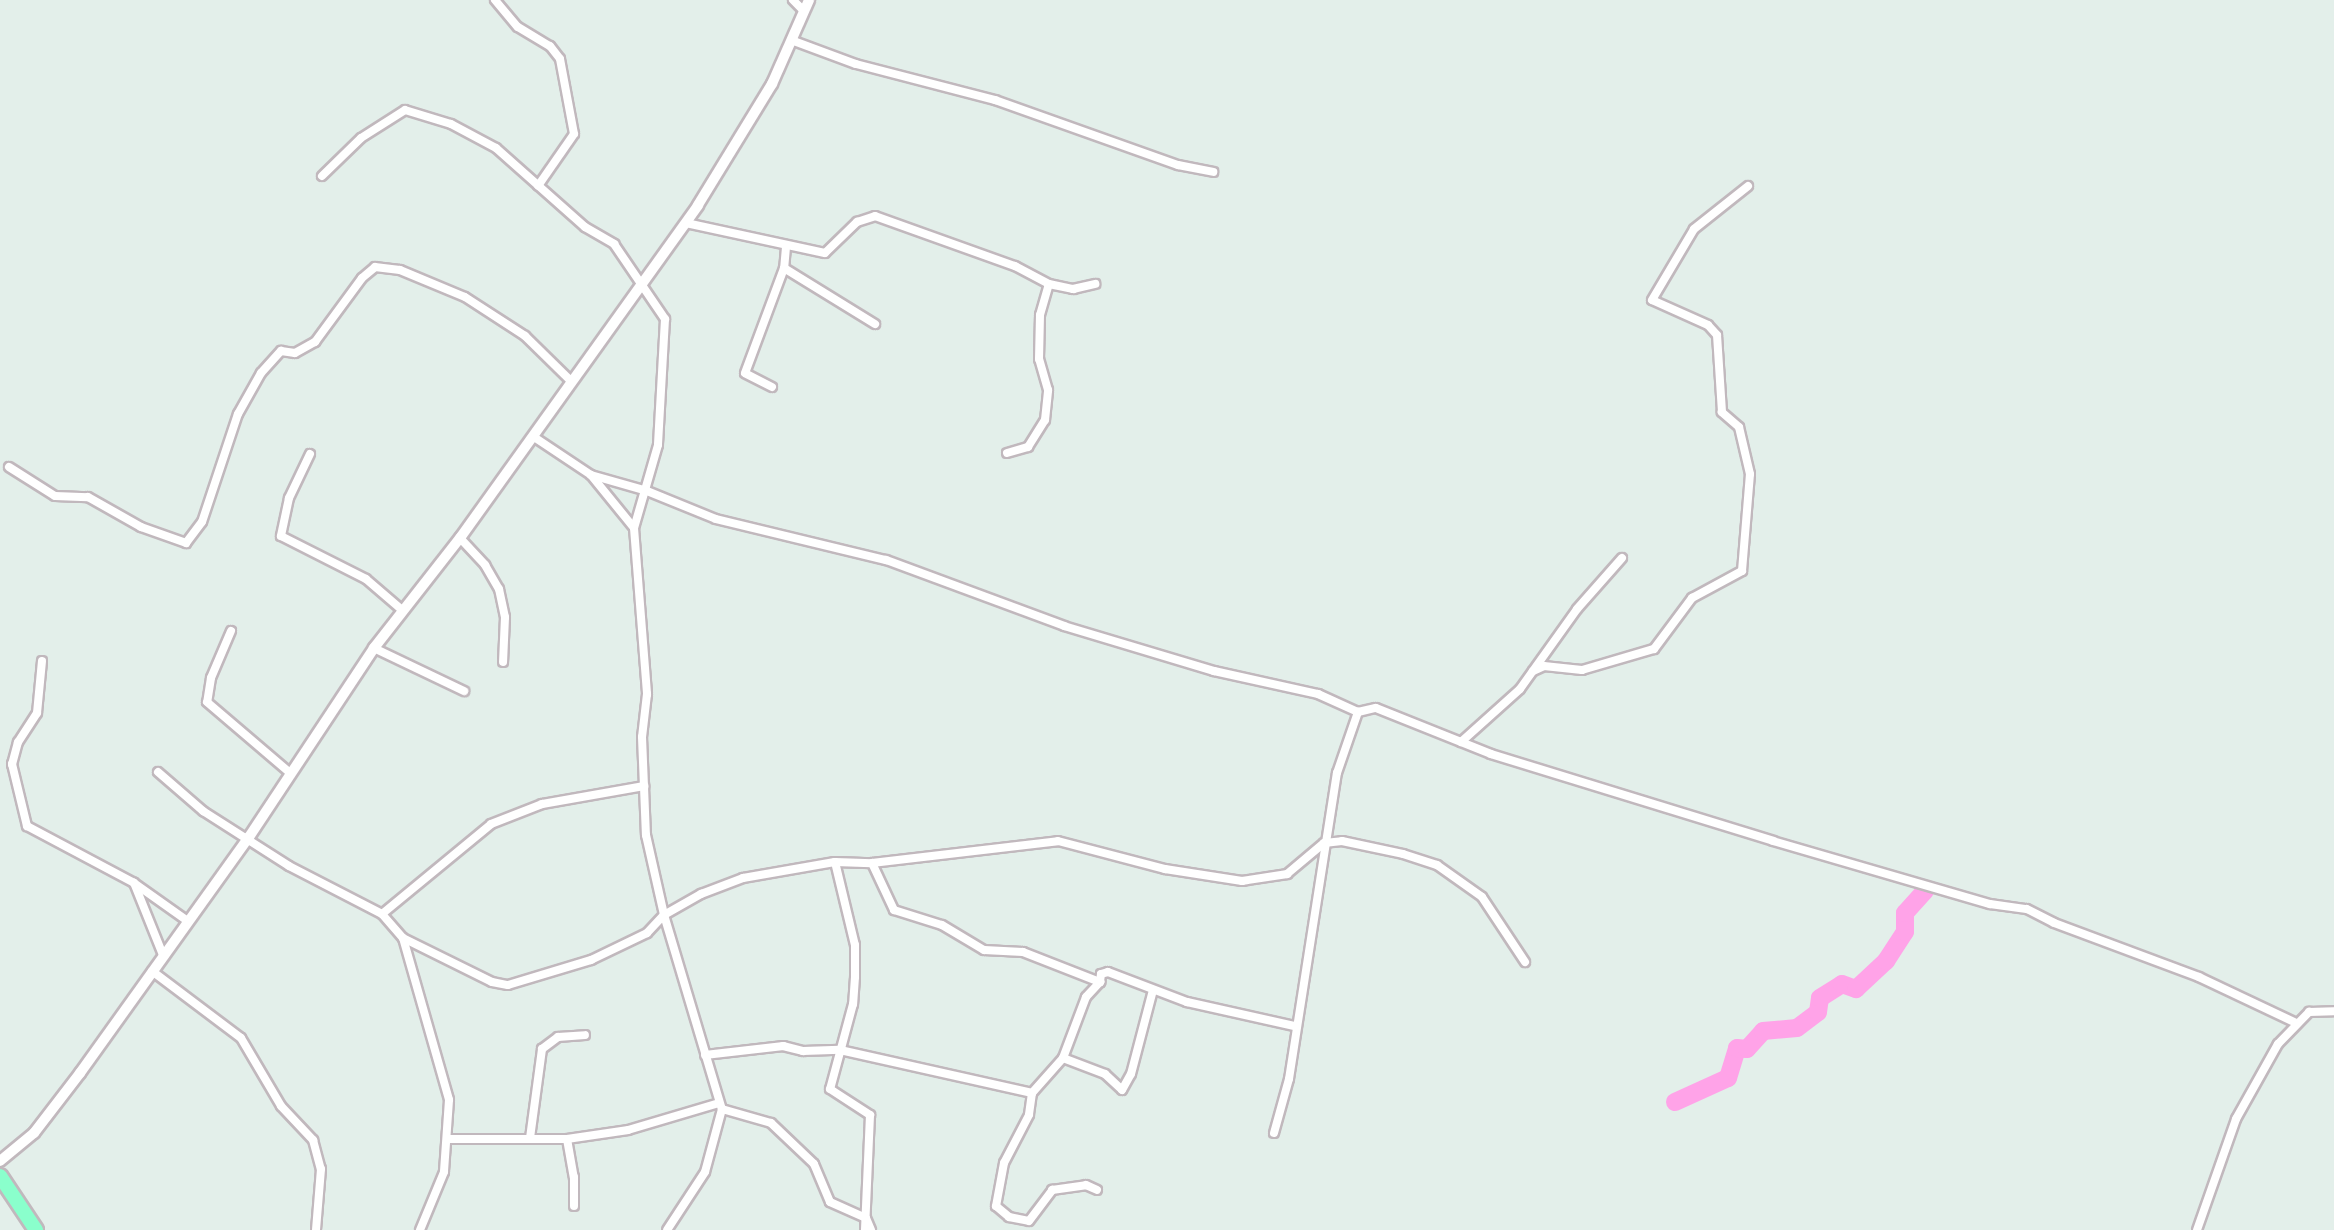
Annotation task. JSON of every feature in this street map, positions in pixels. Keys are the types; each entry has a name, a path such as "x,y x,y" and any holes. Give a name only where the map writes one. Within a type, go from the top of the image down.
{"highway":[{"path":"0,1176 36,1230"}],"street":[{"path":"495,0 518,27 550,46 560,59 574,134 538,186"},
{"path":"0,1161 34,1133 189,922 249,837 374,648 460,538 534,437 570,380 686,223 736,148 791,40 806,5 793,0"},
{"path":"791,40 856,64 1016,106 1178,165 1213,172"},
{"path":"321,176 361,138 397,114 412,111 452,124 496,148 585,227 614,244 665,319 657,445 647,491 634,528 647,694 642,737 646,835 664,915 720,1106 705,1172 667,1230"},
{"path":"1533,671 1544,666 1583,670 1654,649 1692,598 1742,571 1750,474 1739,428 1722,412 1717,335 1708,325 1652,300 1694,229 1748,186"},
{"path":"686,223 786,247 825,253 857,222 875,216 1015,266 1049,284 1073,289 1095,284"},
{"path":"772,387 745,373 781,286 786,247"},
{"path":"9,467 55,496 88,497 152,532 186,543 202,522 238,414 261,373 281,351 295,353 315,342 362,278 375,267 400,271 474,303 525,336 570,380"},
{"path":"784,268 874,324"},
{"path":"1007,453 1028,447 1045,420 1048,390 1039,359 1039,337 1049,284"},
{"path":"534,437 591,475 634,528"},
{"path":"310,454 289,498 281,536 366,579 402,610"},
{"path":"591,475 647,491 716,519 886,560 1064,625 1214,671 1318,694 1358,712 1376,708 1461,742 1773,841 1990,904 2028,908 2054,923 2199,977 2294,1022"},
{"path":"460,538 485,565 499,589 505,617 503,662"},
{"path":"1461,742 1520,689 1577,609 1622,558"},
{"path":"232,631 211,678 207,702 290,773"},
{"path":"374,648 464,691"},
{"path":"41,661 37,713 18,742 12,764 27,827 134,883 189,922"},
{"path":"1274,1133 1289,1079 1294,1026 1337,773 1358,712"},
{"path":"158,772 203,811 249,837 289,866 382,914 404,938 492,982 508,985 591,960 648,933 664,915 743,878 835,862 872,863 1058,841 1165,869 1241,881 1287,874 1324,844 1342,841 1437,865 1482,897 1525,962"},
{"path":"382,914 491,824 542,804 644,786"},
{"path":"835,862 855,945 853,1004 830,1091 865,1107 871,1121 865,1230"},
{"path":"872,863 894,910 942,925 984,950 1023,952 1100,982"},
{"path":"134,883 163,955"},
{"path":"404,938 449,1100 449,1139 435,1201 420,1230"},
{"path":"152,971 241,1038 281,1106 313,1140 321,1169 316,1230"},
{"path":"1097,1190 1086,1185 1052,1190 1030,1221 1009,1217 996,1206 1004,1163 1029,1115 1032,1093 1063,1058 1086,997 1100,982 1101,974 1108,972 1153,990 1294,1026"},
{"path":"1063,1058 1105,1074 1122,1090 1131,1074 1153,990"},
{"path":"2197,1230 2236,1119 2294,1022 2309,1012 2334,1012"},
{"path":"530,1138 542,1049 558,1037 586,1035"},
{"path":"705,1055 783,1046 803,1051 840,1050 1032,1093"},
{"path":"449,1139 567,1139 628,1130 720,1106 771,1123 814,1164 830,1202 866,1219 871,1230"},
{"path":"567,1139 574,1177 574,1206"}],"waterway":[{"path":"1675,1102 1728,1078 1737,1048 1747,1049 1763,1031 1797,1028 1818,1012 1820,998 1842,984 1856,989 1886,961 1905,932 1905,913 1925,891"}]}
